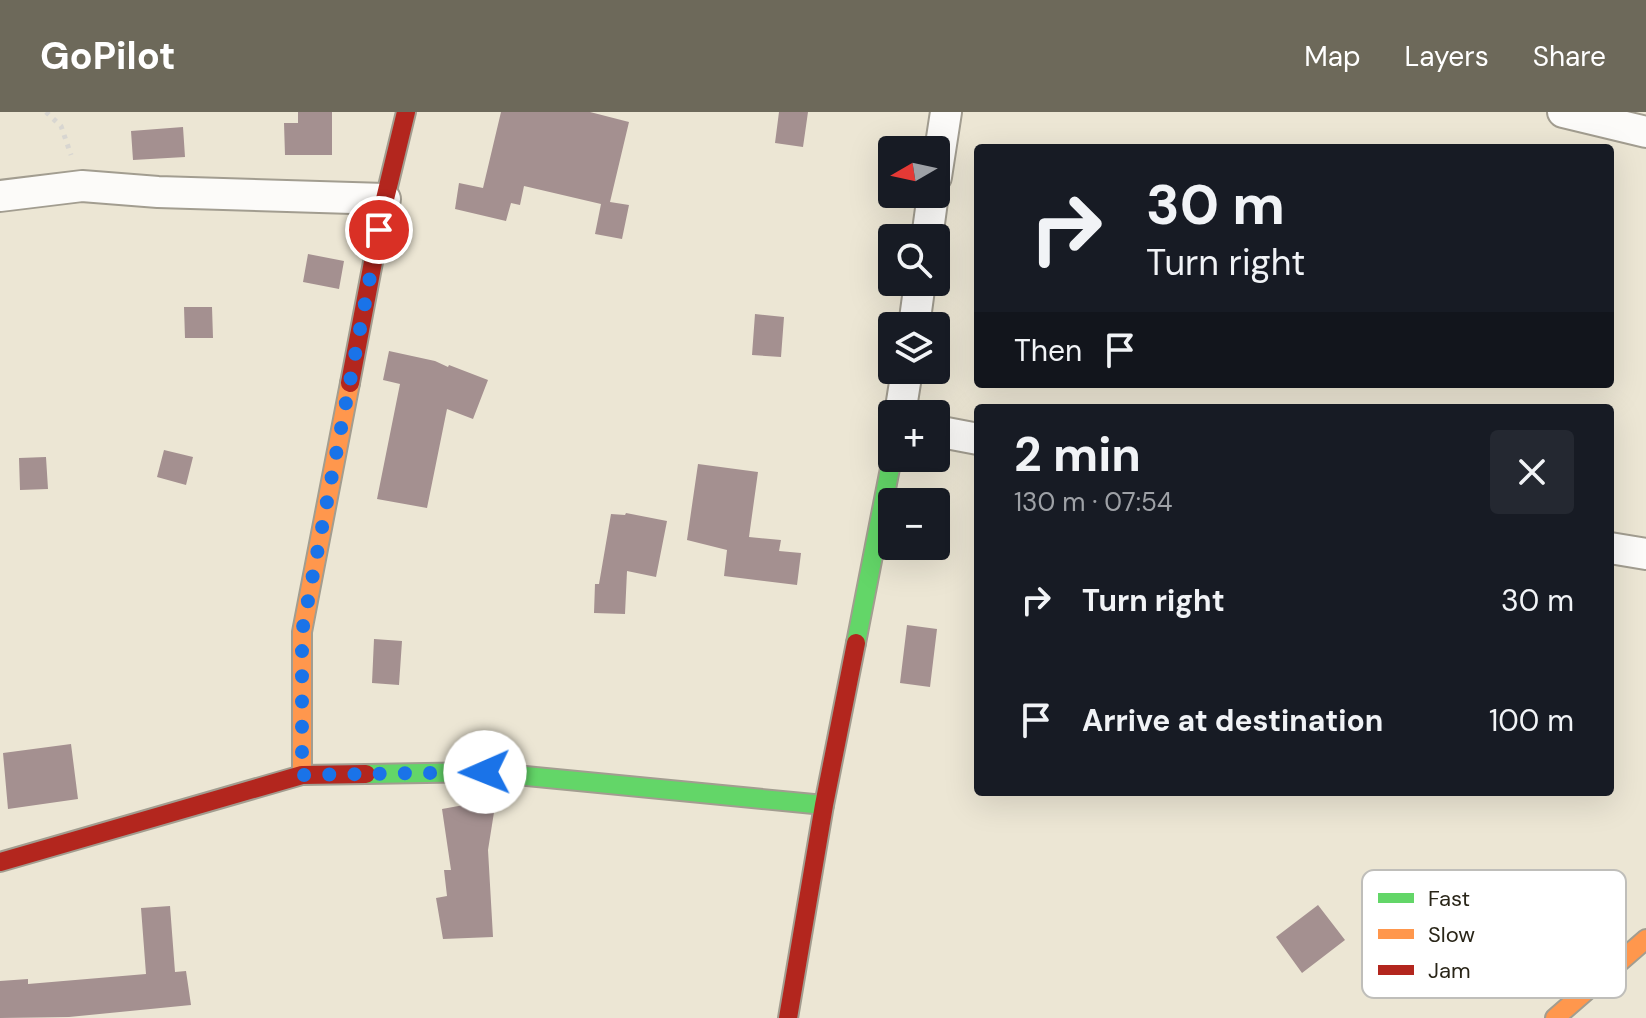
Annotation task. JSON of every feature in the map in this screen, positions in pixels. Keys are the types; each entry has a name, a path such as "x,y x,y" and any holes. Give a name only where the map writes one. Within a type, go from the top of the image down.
{"street":[{"path":"302,775 302,632 385,199 406,112"},
{"path":"942,136 946,112"},
{"path":"1563,112 1646,132"},
{"path":"0,196 82,186 158,192 385,199"},
{"path":"950,434 974,438"},
{"path":"788,1018 824,805 889,472"},
{"path":"1614,549 1646,554"},
{"path":"0,862 302,775 485,772 824,805"},
{"path":"1626,956 1646,939"},
{"path":"1555,1018 1578,998"}],"path":[{"path":"46,112 61,126 82,186"}],"building":[{"path":"298,112 332,112 332,155 285,155 284,123 298,123"},
{"path":"501,112 590,112 629,122 610,202 629,205 622,239 595,234 601,204 524,186 520,205 511,203 506,221 455,209 459,183 483,188"},
{"path":"779,112 808,112 803,147 775,143"},
{"path":"183,127 185,157 133,160 131,131"},
{"path":"308,254 344,261 339,289 303,282"},
{"path":"184,307 212,307 213,338 185,338"},
{"path":"755,314 784,317 781,357 752,355"},
{"path":"389,351 449,365 488,380 473,419 447,409 427,508 377,499 400,384 383,380"},
{"path":"164,450 193,457 186,485 157,477"},
{"path":"46,457 48,489 20,490 19,458"},
{"path":"698,464 758,472 749,537 781,540 779,551 801,553 797,585 724,576 727,550 687,540"},
{"path":"626,513 667,521 656,577 627,571 625,614 594,613 595,584 599,584 611,514"},
{"path":"907,625 937,629 930,687 900,683"},
{"path":"374,639 402,641 399,685 372,683"},
{"path":"71,744 78,799 8,809 3,753"},
{"path":"475,803 495,806 488,850 493,937 443,939 436,898 447,896 444,870 451,870 442,809"},
{"path":"1318,905 1345,940 1302,973 1276,937"},
{"path":"170,906 175,972 186,971 191,1005 69,1017 0,1018 0,981 28,979 28,984 146,974 141,908"}],"traffic: fast":[{"path":"856,643 889,472"},
{"path":"366,774 485,772 824,805"}],"traffic: slow":[{"path":"302,775 302,632 350,383"},
{"path":"1626,956 1646,939"},
{"path":"1555,1018 1578,998"}],"traffic: jam":[{"path":"350,383 385,199 406,112"},
{"path":"788,1018 824,805 856,643"},
{"path":"0,862 302,775 366,774"}],"route":[{"path":"379,230 302,632 302,775 485,772"}]}
